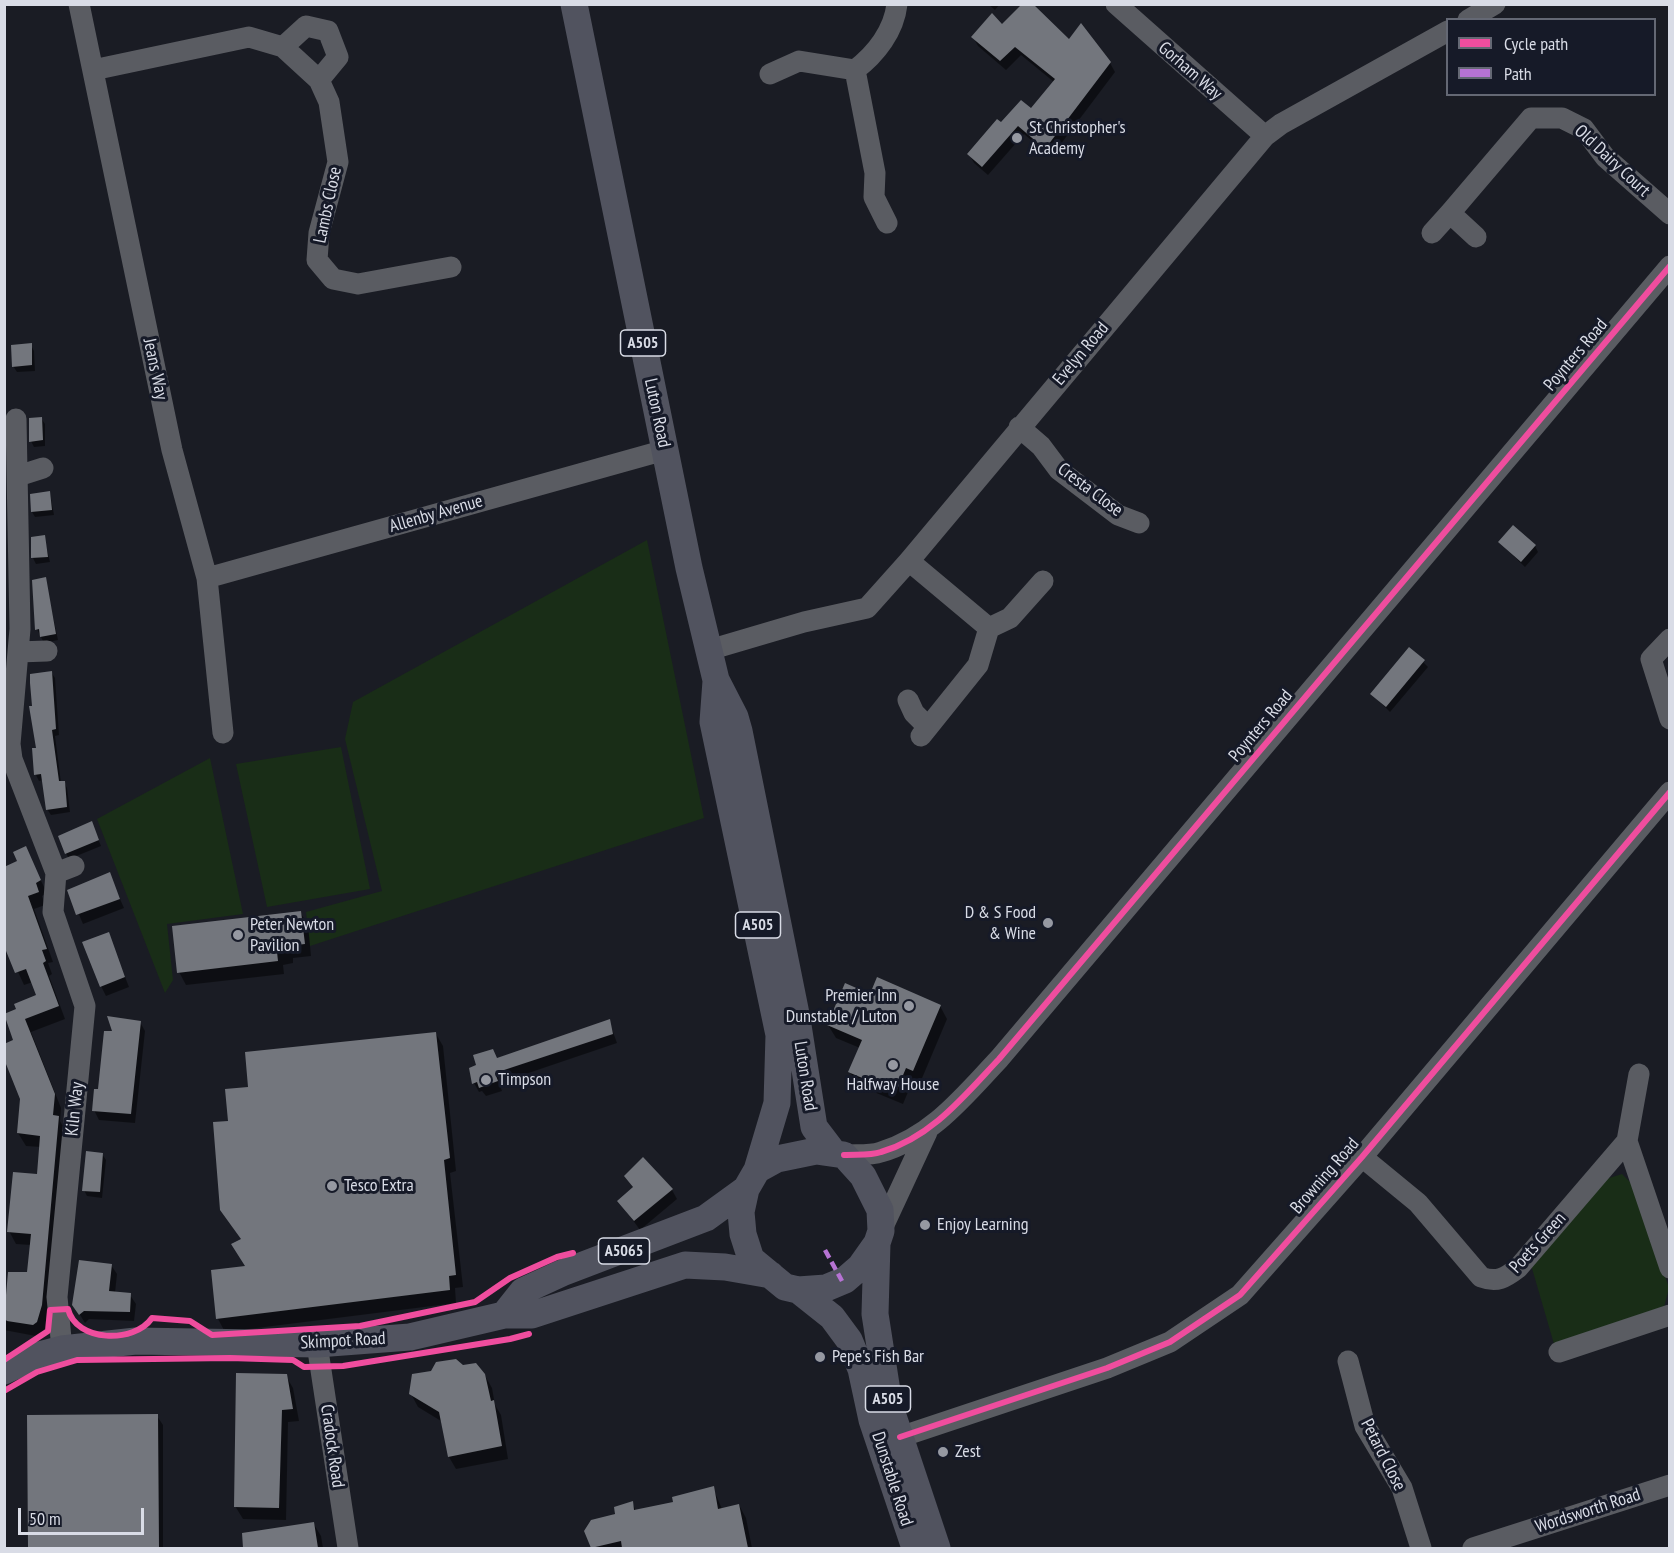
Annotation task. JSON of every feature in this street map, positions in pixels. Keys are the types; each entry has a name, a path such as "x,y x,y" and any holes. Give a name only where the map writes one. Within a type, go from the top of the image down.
{"main road":[{"name":"Luton Road","path":"573,4 665,450 709,650 716,680 735,717 739,731 796,1019 814,1127 838,1154"},
{"name":"Luton Road","path":"716,680 713,722 779,1035 777,1103 751,1180"},
{"path":"751,1180 777,1158 798,1153 838,1154"},
{"name":"A505","path":"838,1154 863,1176 873,1194 880,1210 879,1237"},
{"name":"A505","path":"751,1180 741,1212 743,1234 751,1259 785,1287 798,1290"},
{"name":"A5065","path":"504,1315 523,1292 562,1273 706,1218 751,1180"},
{"path":"798,1290 826,1288 845,1280 860,1267 879,1237"},
{"name":"Dunstable Road","path":"879,1237 875,1314 889,1404 937,1548"},
{"name":"Skimpot Road","path":"4,1371 39,1355 62,1349 136,1341 317,1344 410,1337 504,1315 532,1315 685,1265 724,1267 771,1275"},
{"name":"Dunstable Road","path":"798,1290 832,1317 849,1340 861,1368 872,1420 915,1548"}],"street":[{"name":"Jeans Way","path":"79,4 172,450 207,578 224,733"},
{"path":"770,74 800,61 855,70 870,58 895,22 897,4"},
{"name":"Gorham Way","path":"1116,4 1265,136"},
{"path":"1471,18 1495,4"},
{"path":"283,47 306,26 328,31 338,57 319,80"},
{"name":"Evelyn Road","path":"709,650 804,622 867,608 909,561 1265,136 1281,124 1446,32"},
{"name":"Lambs Close","path":"93,70 249,38 283,47 319,80 329,102 338,162 319,233 317,260 333,279 357,284 451,267"},
{"path":"855,70 875,173 874,197 887,222"},
{"name":"Old Dairy Court","path":"1432,233 1531,118 1562,118 1584,129 1605,157 1670,214"},
{"path":"1450,213 1476,237"},
{"name":"Poynters Road","path":"838,1154 880,1153 927,1132 956,1106 999,1059 1670,266"},
{"name":"Kiln Way","path":"16,419 20,556 18,652 10,744 34,816 65,869 53,912 86,1006 57,1297 62,1349"},
{"name":"Cresta Close","path":"1019,427 1041,446 1059,470 1118,515 1139,523"},
{"name":"Allenby Avenue","path":"207,578 665,450"},
{"path":"18,476 43,468"},
{"path":"909,561 989,628"},
{"path":"908,700 925,731 978,665 989,628 1010,618 1043,581"},
{"path":"1670,639 1651,659 1670,719"},
{"path":"18,652 47,651"},
{"name":"Browning Road","path":"900,1437 1107,1368 1170,1342 1240,1294 1362,1156 1670,792"},
{"path":"1639,1074 1627,1141 1670,1268"},
{"name":"Poynters Road","path":"879,1237 927,1132"},
{"name":"Poets Green","path":"1362,1156 1418,1203 1481,1277 1494,1280 1506,1277 1518,1268 1627,1141"},
{"path":"1559,1352 1670,1315"},
{"name":"Cradock Road","path":"317,1344 348,1548"},
{"name":"Petard Close","path":"1348,1361 1365,1426 1402,1488 1421,1548"},
{"name":"Wordsworth Road","path":"1473,1548 1670,1485"}],"green space":[{"path":"647,540 704,818 310,946 306,912 382,891 345,739 353,702"},
{"path":"341,747 370,889 267,907 236,764"},
{"path":"210,758 243,914 167,924 173,980 165,993 97,819"},
{"path":"1622,1174 1635,1187 1669,1288 1663,1311 1554,1344 1531,1265 1603,1180"}],"building":[{"path":"1022,4 1033,4 1069,39 1081,23 1111,62 1045,149 1018,126 982,167 967,154 997,119 1001,122 1021,100 1031,108 1055,79 1015,47 1000,61 971,37 992,13 1002,24"},
{"path":"32,343 32,365 12,367 11,345"},
{"path":"42,417 43,440 29,442 29,418"},
{"path":"50,491 52,510 31,512 30,494"},
{"path":"1513,525 1536,545 1521,562 1498,542"},
{"path":"45,535 48,557 31,558 31,537"},
{"path":"46,577 56,634 40,637 39,629 35,630 32,580"},
{"path":"1409,647 1425,660 1386,707 1370,694"},
{"path":"52,671 56,729 52,730 59,781 65,781 67,807 46,810 41,774 34,775 32,748 36,748 29,706 32,706 30,674"},
{"path":"92,821 99,840 65,854 58,836"},
{"path":"26,846 41,880 36,883 39,892 28,896 47,949 42,950 46,961 43,963 59,1006 25,1019 55,1094 53,1115 59,1116 42,1305 37,1322 33,1325 7,1321 4,1318 8,1272 27,1272 31,1234 7,1232 13,1172 37,1174 40,1136 17,1133 20,1099 4,1059 4,1044 13,1040 4,1014 16,1009 14,1004 36,995 26,969 15,973 4,946 4,867 17,861 13,852"},
{"path":"110,872 120,899 76,915 67,890"},
{"name":"Peter Newton Pavilion","path":"301,911 305,944 287,946 287,951 277,952 278,961 177,973 172,926"},
{"path":"109,932 125,977 100,987 82,942"},
{"path":"877,977 941,1005 913,1071 906,1068 896,1092 848,1072 862,1040 827,1025 845,983 870,994"},
{"path":"107,1016 141,1021 131,1114 92,1111 94,1089 98,1089 104,1031 112,1031"},
{"path":"610,1019 613,1034 495,1073 498,1081 479,1088 477,1082 472,1084 469,1068 476,1065 473,1055 493,1049 497,1058"},
{"name":"Tesco Extra","path":"436,1032 450,1158 444,1160 456,1275 449,1276 450,1290 216,1319 211,1270 245,1266 231,1244 241,1239 220,1210 213,1122 228,1121 225,1089 248,1087 245,1052"},
{"path":"86,1151 103,1153 100,1192 82,1191"},
{"path":"643,1157 673,1189 634,1221 617,1201 633,1187 624,1176"},
{"path":"79,1260 112,1264 109,1291 131,1293 130,1312 84,1311 79,1315 72,1305"},
{"path":"456,1359 463,1365 476,1363 485,1374 491,1401 494,1400 502,1446 448,1457 439,1412 409,1394 412,1374 431,1371 436,1362"},
{"path":"236,1373 287,1374 293,1409 282,1410 279,1508 234,1507"},
{"path":"158,1414 159,1548 28,1548 27,1415"},
{"path":"714,1486 718,1509 739,1504 748,1548 622,1548 621,1541 591,1548 584,1531 591,1520 615,1514 614,1507 633,1501 634,1510 673,1502 672,1497"},
{"path":"314,1522 318,1548 243,1548 242,1533"}],"marked path":[{"path":"825,1250 842,1281"}],"cycle path":[{"path":"844,1155 877,1153 899,1145 932,1126 973,1087 1670,266"},
{"path":"900,1437 1107,1368 1170,1342 1240,1295 1362,1157 1670,792"},
{"path":"4,1360 48,1331 50,1310 68,1309 73,1320 82,1328 106,1336 132,1332 144,1326 152,1318 190,1321 212,1335 360,1326 475,1302 510,1278 557,1257 573,1253"},
{"path":"4,1391 37,1372 77,1360 230,1358 293,1360 304,1367 343,1366 529,1334"}],"place":[{"name":"St Christopher's Academy","path":"1017,138"},
{"name":"D & S Food & Wine","path":"1048,923"},
{"name":"Peter Newton Pavilion","path":"238,935"},
{"name":"Premier Inn Dunstable / Luton","path":"909,1006"},
{"name":"Halfway House","path":"893,1065"},
{"name":"Timpson","path":"486,1080"},
{"name":"Tesco Extra","path":"332,1186"},
{"name":"Enjoy Learning","path":"925,1225"},
{"name":"Pepe's Fish Bar","path":"820,1357"},
{"name":"Zest","path":"943,1452"}]}
